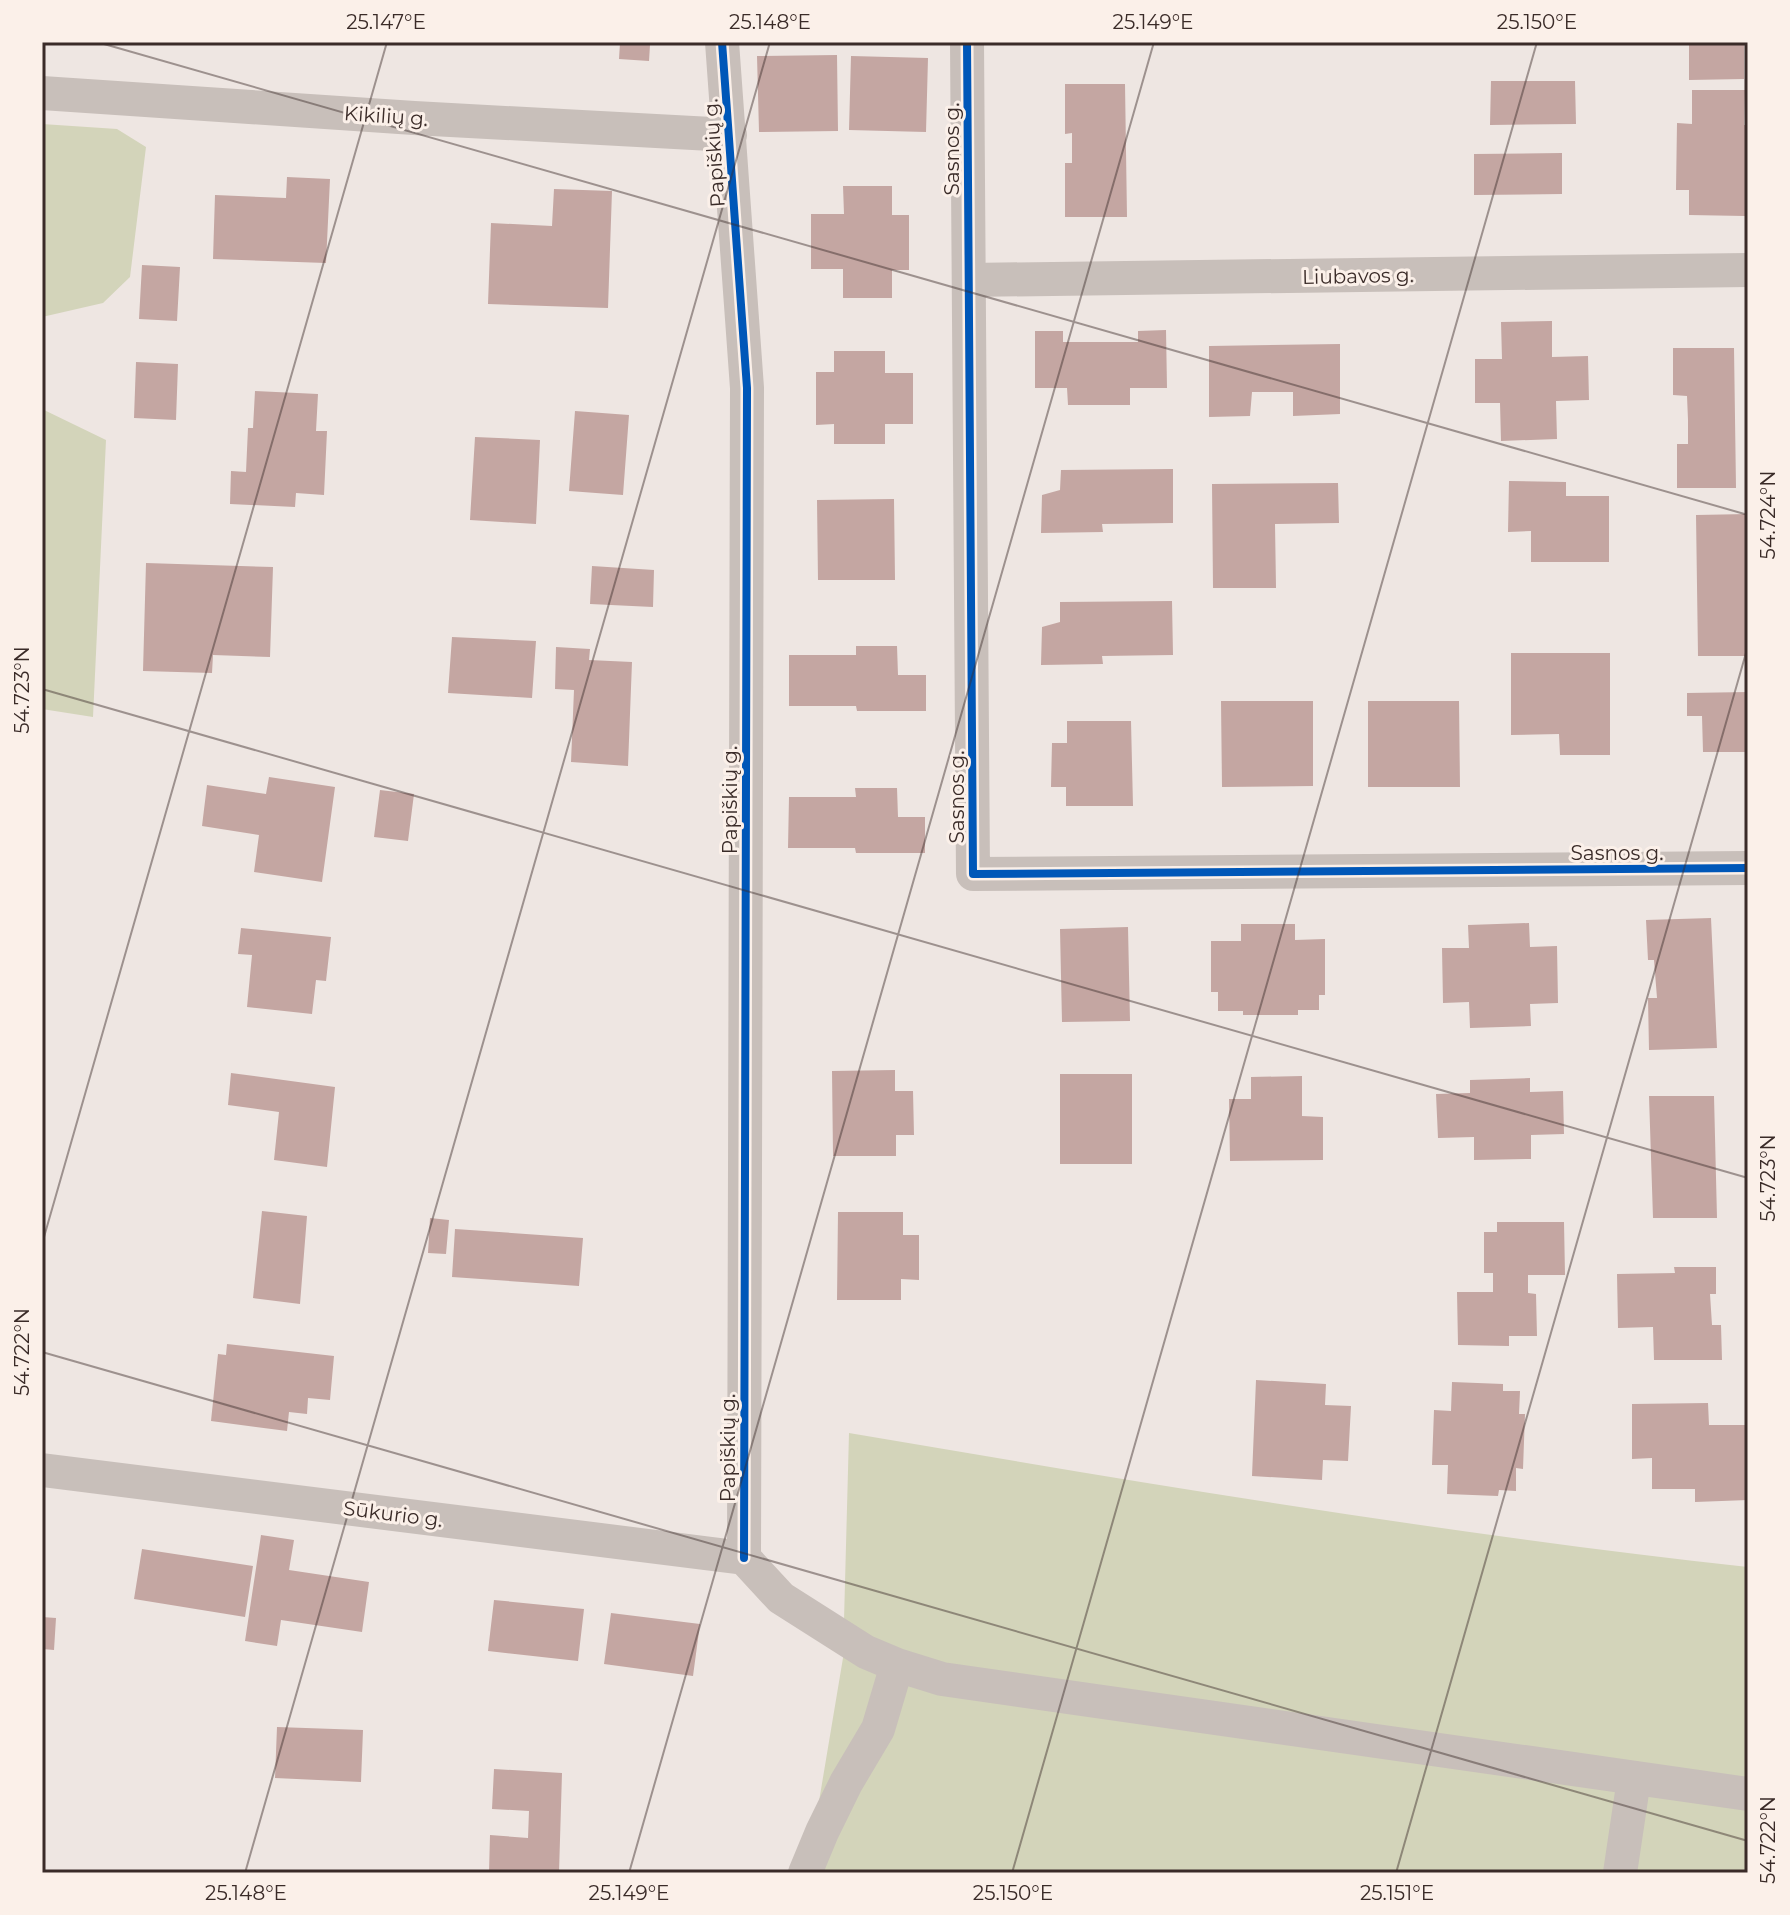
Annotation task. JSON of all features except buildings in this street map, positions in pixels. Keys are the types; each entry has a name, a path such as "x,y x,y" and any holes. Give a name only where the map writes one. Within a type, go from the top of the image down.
{"street":[{"name":"Papiškių g.","path":"722,42 747,388 744,1558"},
{"name":"Sasnos g.","path":"967,42 973,874 1748,868"},
{"name":"Kikilių g.","path":"42,93 730,135"},
{"name":"Liubavos g.","path":"969,280 1748,270"},
{"name":"Sūkurio g.","path":"42,1470 744,1558"},
{"path":"744,1558 781,1598 866,1652 942,1679 1748,1794"},
{"path":"805,1873 840,1795 878,1729 897,1665"},
{"path":"1620,1873 1634,1779"}],"green space":[{"path":"42,124 117,129 146,147 130,277 103,303 42,317"},
{"path":"42,409 106,440 93,717 42,709"},
{"path":"849,1433 1410,1524 1748,1567 1748,1873 807,1873 843,1658"}],"cycle path":[{"path":"722,42 747,388 744,1558"},
{"path":"967,42 973,874 1748,868"}]}
